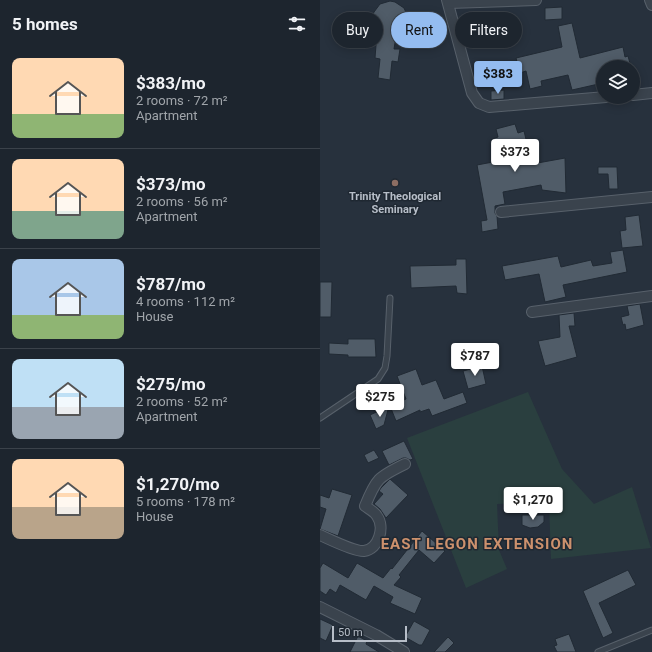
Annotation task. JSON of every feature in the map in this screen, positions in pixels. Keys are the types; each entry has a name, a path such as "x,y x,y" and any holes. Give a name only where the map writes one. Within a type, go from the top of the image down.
{"street":[{"path":"536,0 448,2 472,93 479,103 488,107 596,98"},
{"path":"650,0 652,5"},
{"path":"640,94 652,93"},
{"path":"501,212 652,197"},
{"path":"532,312 652,296"},
{"path":"320,535 351,548 363,551 372,548 380,535 381,524 377,515 365,506 376,482 386,473 405,464"},
{"path":"320,607 376,635 404,652"}],"lane":[{"path":"320,418 378,379 385,368 390,298"},
{"path":"598,652 652,630"}],"green space":[{"path":"528,392 562,469 594,504 632,487 651,548 551,559 549,502 497,504 499,550 507,569 466,588 407,438"}],"building":[{"path":"390,1 395,2 404,8 406,12 391,12 391,48 400,49 398,62 392,61 390,80 378,78 380,59 375,58 376,48 383,48 383,12 374,12 380,4"},
{"path":"562,7 562,19 545,20 545,8"},
{"path":"572,23 580,58 623,47 625,57 628,56 629,60 596,60 596,85 572,90 568,75 541,81 542,86 530,89 526,71 520,73 516,58 562,47 558,26"},
{"path":"504,90 504,99 491,100 491,91"},
{"path":"515,124 518,133 524,131 532,164 565,158 566,193 542,190 541,185 503,192 505,204 495,206 498,229 482,232 481,221 487,220 477,165 498,161 492,139 498,137 496,129"},
{"path":"598,167 617,167 618,189 609,189 608,174 598,174"},
{"path":"639,215 643,246 622,248 620,231 626,230 625,217"},
{"path":"623,250 627,272 563,285 566,297 545,302 539,274 505,280 502,266 558,256 561,267 591,260 593,266 612,263 610,252"},
{"path":"456,259 466,259 467,294 457,293 456,286 411,288 410,266 456,265"},
{"path":"320,282 332,282 331,317 320,317"},
{"path":"640,304 644,325 626,330 625,324 623,325 621,317 629,315 627,306"},
{"path":"574,313 575,326 569,326 577,357 545,366 538,341 560,337 559,315"},
{"path":"348,339 375,339 376,357 348,357 348,355 329,354 329,343 348,344"},
{"path":"482,366 486,384 468,389 463,371"},
{"path":"416,369 422,385 436,380 444,399 463,392 467,403 432,416 429,409 420,412 420,410 396,421 390,406 406,399 397,376"},
{"path":"389,406 384,425 376,429 370,415"},
{"path":"404,441 413,459 410,460 403,458 389,465 382,451"},
{"path":"374,450 379,458 368,463 364,455"},
{"path":"390,479 408,495 386,518 380,509 374,504 383,494 379,491"},
{"path":"332,489 352,495 338,536 320,529 326,509 320,507 320,495 329,498"},
{"path":"522,515 544,515 544,522 538,527 530,528 522,525"},
{"path":"422,531 445,551 434,563 419,550 399,575 401,577 394,585 422,598 415,614 390,603 393,597 374,586 366,600 340,585 336,593 330,589 326,595 320,591 320,568 323,563 348,578 357,563 383,578"},
{"path":"628,570 636,585 599,603 613,633 603,638 583,591"},
{"path":"320,619 333,625 326,641 320,638"},
{"path":"414,621 430,630 422,645 419,645 405,637"},
{"path":"569,634 576,652 557,652 554,646 557,645 555,639"},
{"path":"358,636 367,641 366,644 379,652 350,652"},
{"path":"448,637 454,643 445,652 434,652"}],"place":[{"name":"Trinity Theological Seminary","path":"395,183"}],"district":[{"name":"EAST LEGON EXTENSION","path":"477,544"}]}
